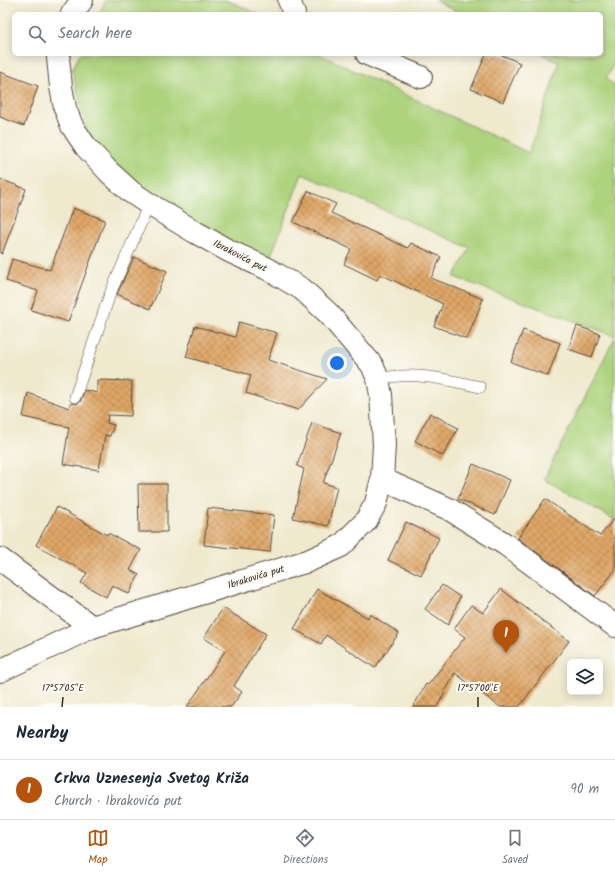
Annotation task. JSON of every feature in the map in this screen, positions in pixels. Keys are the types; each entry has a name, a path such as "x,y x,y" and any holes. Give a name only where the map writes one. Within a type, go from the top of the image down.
{"street":[{"path":"73,12 82,0"},
{"path":"289,0 293,12"},
{"name":"Ibrakovića put","path":"0,671 92,627 308,562 341,546 366,521 376,503 382,479 384,445 381,395 378,379 372,365 329,314 302,289 266,268 229,251 195,232 131,192 109,172 86,147 72,126 65,108 61,87 58,56"},
{"path":"372,56 421,77"},
{"path":"382,479 449,509 505,544 615,626"},
{"path":"0,559 92,627"}],"lane":[{"path":"75,397 110,294 149,204"},
{"path":"378,379 390,376 439,377 480,387"}],"green space":[{"path":"106,0 226,0 254,12 100,12"},
{"path":"435,0 615,0 615,61 606,79 615,86 615,336 454,277 470,248 302,174 265,272 136,193 89,139 72,70 79,56 323,56 529,153 559,63 546,56 603,56 603,12 458,12"},
{"path":"615,337 615,520 544,479"}],"building":[{"path":"485,56 504,56 520,63 503,102 471,89"},
{"path":"0,72 38,86 24,126 0,117"},
{"path":"0,179 26,189 2,254 0,253"},
{"path":"308,191 336,204 331,213 408,248 411,243 441,257 431,278 483,299 467,339 434,326 443,304 380,274 377,280 344,264 351,249 293,222"},
{"path":"73,208 105,220 68,322 31,310 38,291 6,281 12,259 50,270"},
{"path":"134,257 167,271 150,309 117,294"},
{"path":"239,322 277,333 268,360 327,379 298,410 246,393 251,375 186,357 195,326 235,337"},
{"path":"577,326 600,334 592,357 568,349"},
{"path":"523,330 560,343 548,376 511,362"},
{"path":"97,380 132,381 131,416 108,415 107,423 114,425 110,436 105,435 99,470 63,464 69,427 23,417 28,393 69,408 71,403 76,404 80,402 85,390 97,393"},
{"path":"430,413 458,428 443,456 415,441"},
{"path":"312,423 341,433 323,483 337,487 328,526 293,518 304,469 297,466"},
{"path":"473,464 510,480 495,515 458,499"},
{"path":"138,484 167,484 167,532 139,532"},
{"path":"545,499 600,536 615,517 615,570 595,596 518,538"},
{"path":"57,507 107,535 108,533 141,550 130,570 139,575 129,594 112,585 106,597 81,583 87,573 36,545"},
{"path":"208,508 274,515 270,552 204,545"},
{"path":"406,522 439,538 421,575 388,560"},
{"path":"442,585 460,597 448,625 425,609"},
{"path":"317,589 368,618 370,614 399,633 375,668 326,635 321,644 294,629"},
{"path":"501,589 569,641 519,707 500,707 455,673 437,707 413,707 426,684 428,685 465,637 454,629 471,605 483,613"},
{"path":"223,608 266,634 234,686 242,692 231,707 187,707 225,651 204,638"}],"place":[{"name":"Crkva Uznesenja Svetog Križa","path":"506,653"}]}
